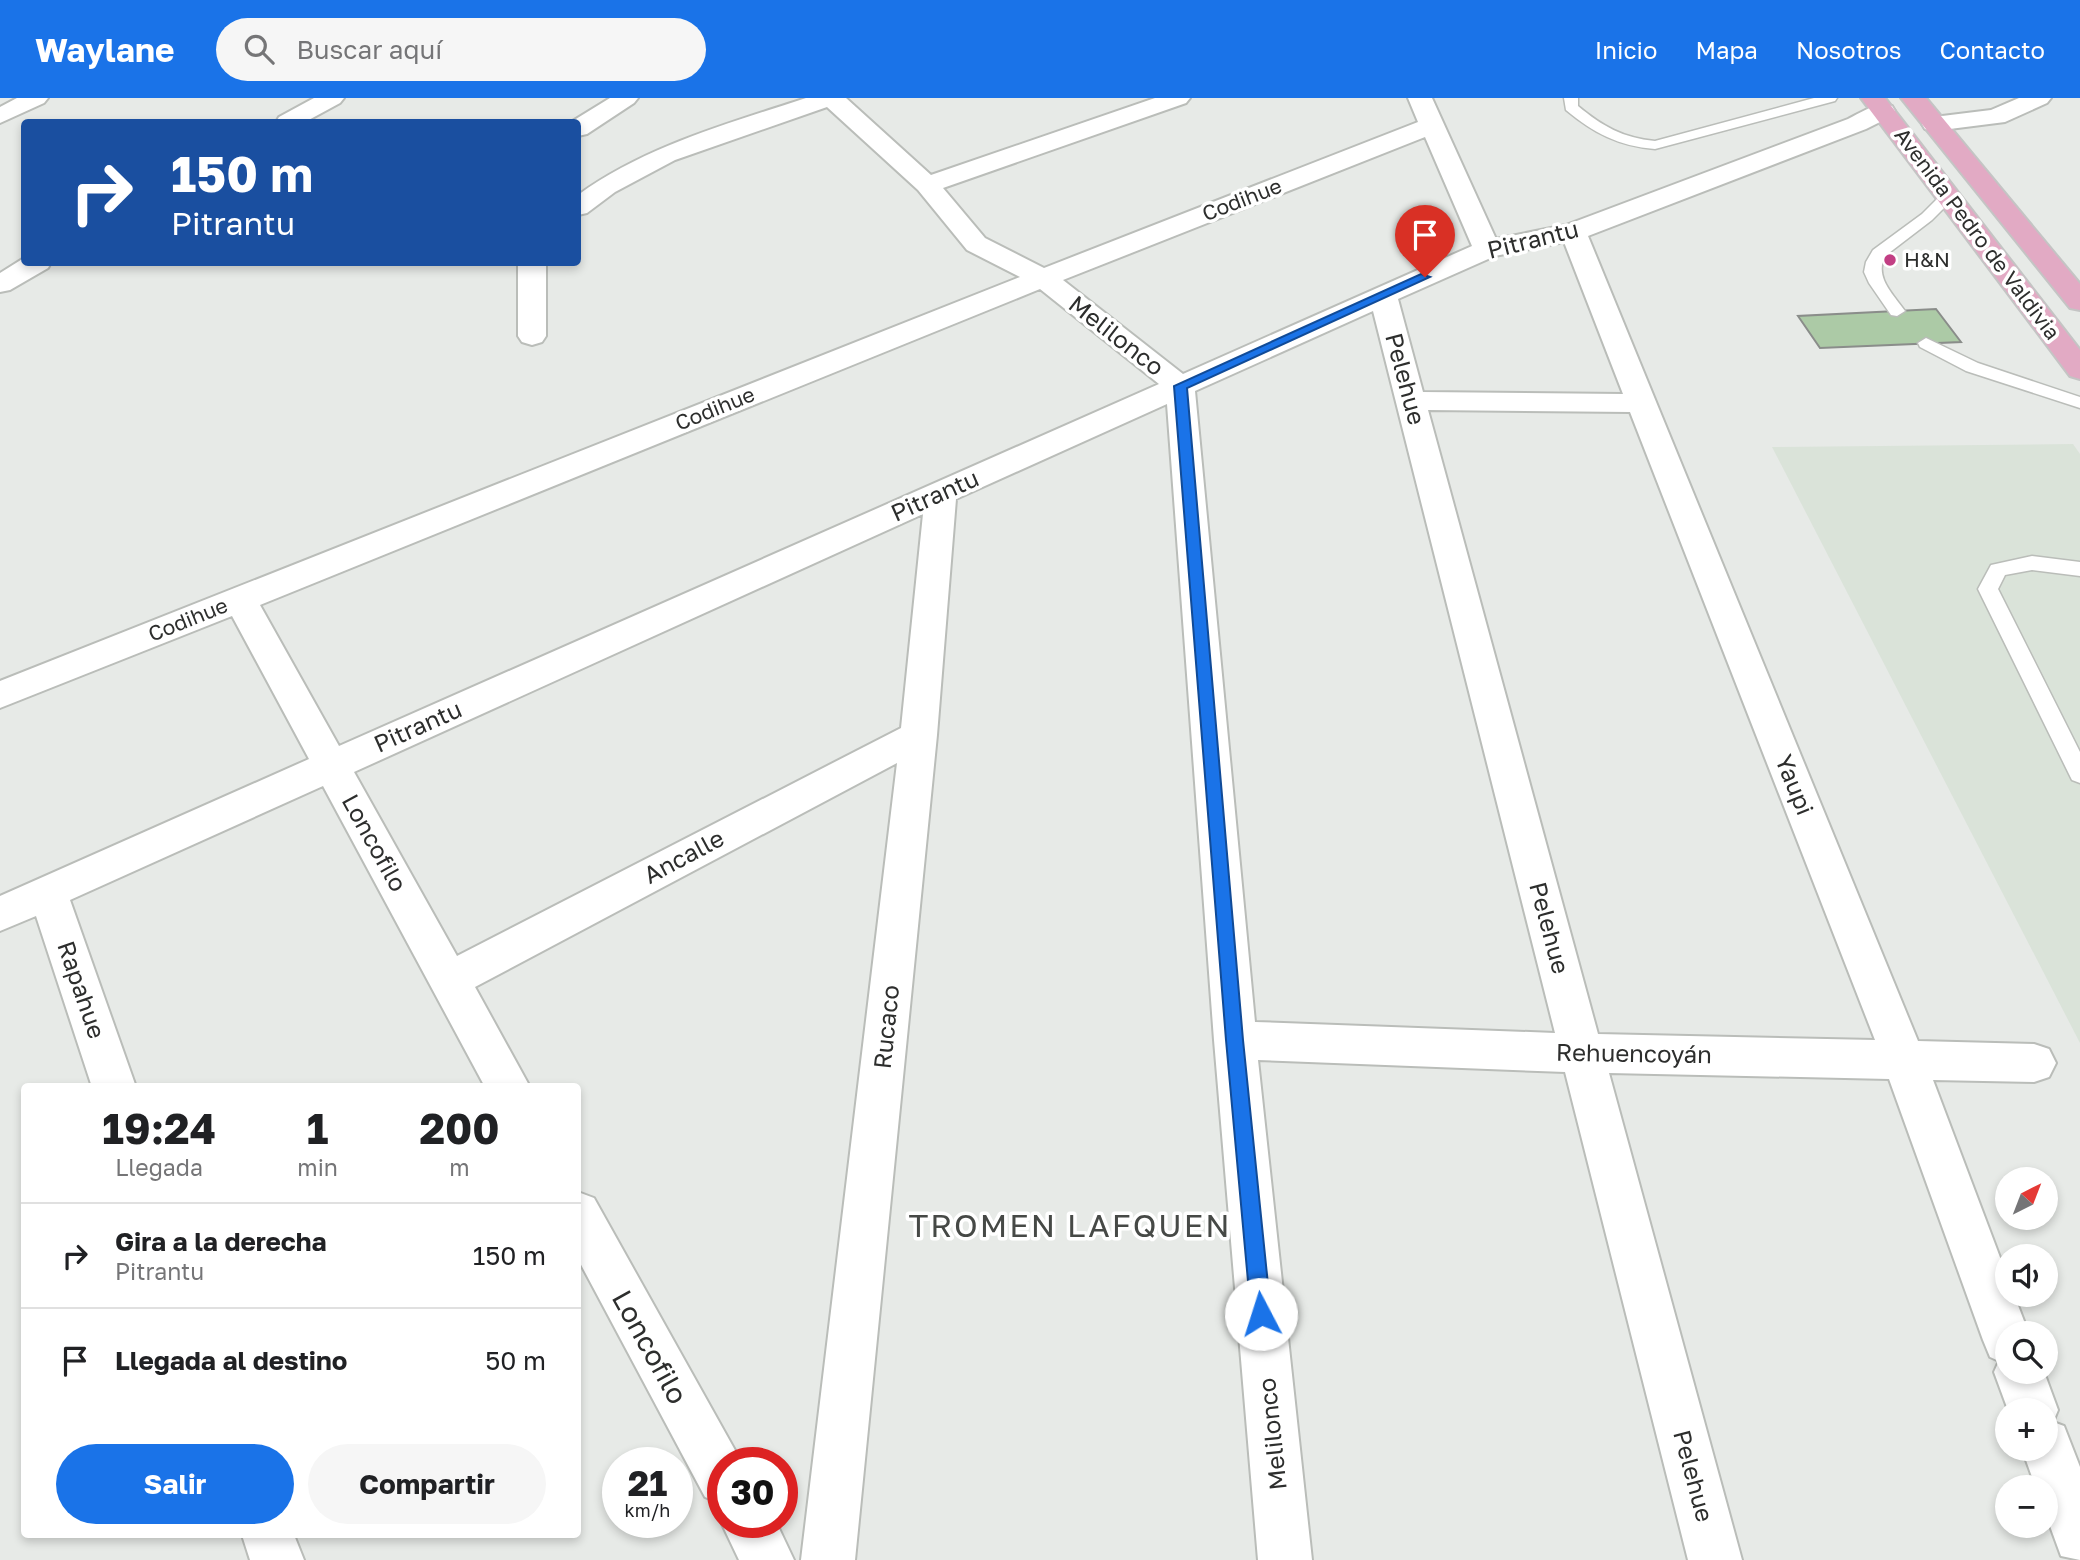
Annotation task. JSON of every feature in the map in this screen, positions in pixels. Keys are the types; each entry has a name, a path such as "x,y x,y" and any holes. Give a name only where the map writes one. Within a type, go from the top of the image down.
{"main road":[{"name":"Avenida Pedro de Valdivia","path":"1913,98 2080,302"},
{"name":"Avenida Pedro de Valdivia","path":"1878,104 2080,370"}],"street":[{"path":"0,116 36,98"},
{"path":"294,119 332,98"},
{"path":"581,127 626,98"},
{"path":"581,205 637,170 678,149 831,98 927,185 1178,98"},
{"path":"1100,98 1123,119"},
{"path":"1934,124 1996,117 2039,98"},
{"name":"Pitrantu","path":"0,914 1487,249 1573,232 1857,124 1878,104"},
{"path":"1425,112 1487,249"},
{"name":"Codihue","path":"0,695 1042,278 1425,112"},
{"name":"Melilonco","path":"927,185 976,244 1042,278 1181,386 1234,1040 1285,1560"},
{"name":"Yaupi","path":"1573,232 1904,1060 2000,1321"},
{"path":"0,284 31,266"},
{"path":"531,266 532,337"},
{"name":"Pelehue","path":"1383,295 1716,1560"},
{"path":"1411,401 1642,403"},
{"name":"Rucaco","path":"828,1560 919,735 941,493"},
{"name":"Loncofilo","path":"240,600 506,1083"},
{"name":"Ancalle","path":"449,980 919,735"},
{"name":"Rapahue","path":"48,893 113,1083"},
{"name":"Rehuencoyán","path":"1234,1040 1582,1054 2034,1063"},
{"name":"Loncofilo","path":"581,1219 707,1450"},
{"path":"2052,1461 2080,1537"},
{"path":"269,1538 276,1560"},
{"path":"755,1538 767,1560"}],"lane":[{"path":"1571,98 1571,107 1597,129 1628,144 1655,145 1830,98"},
{"path":"1896,311 1872,272 1874,262 1879,253 1927,218 1948,196"},
{"path":"1926,343 1972,367 2080,403"},
{"path":"2080,569 2032,563 1998,570 1988,589 2080,774"}],"shaded area":[{"path":"2073,444 2080,454 2080,1043 1772,447"}],"building":[{"path":"1936,309 1961,342 1820,348 1798,316"}],"place":[{"name":"H&N","path":"1890,260"}],"district":[{"name":"TROMEN LAFQUEN","path":"1070,1226"}],"route":[{"path":"1261,1314 1234,1040 1181,386 1425,277"}]}
